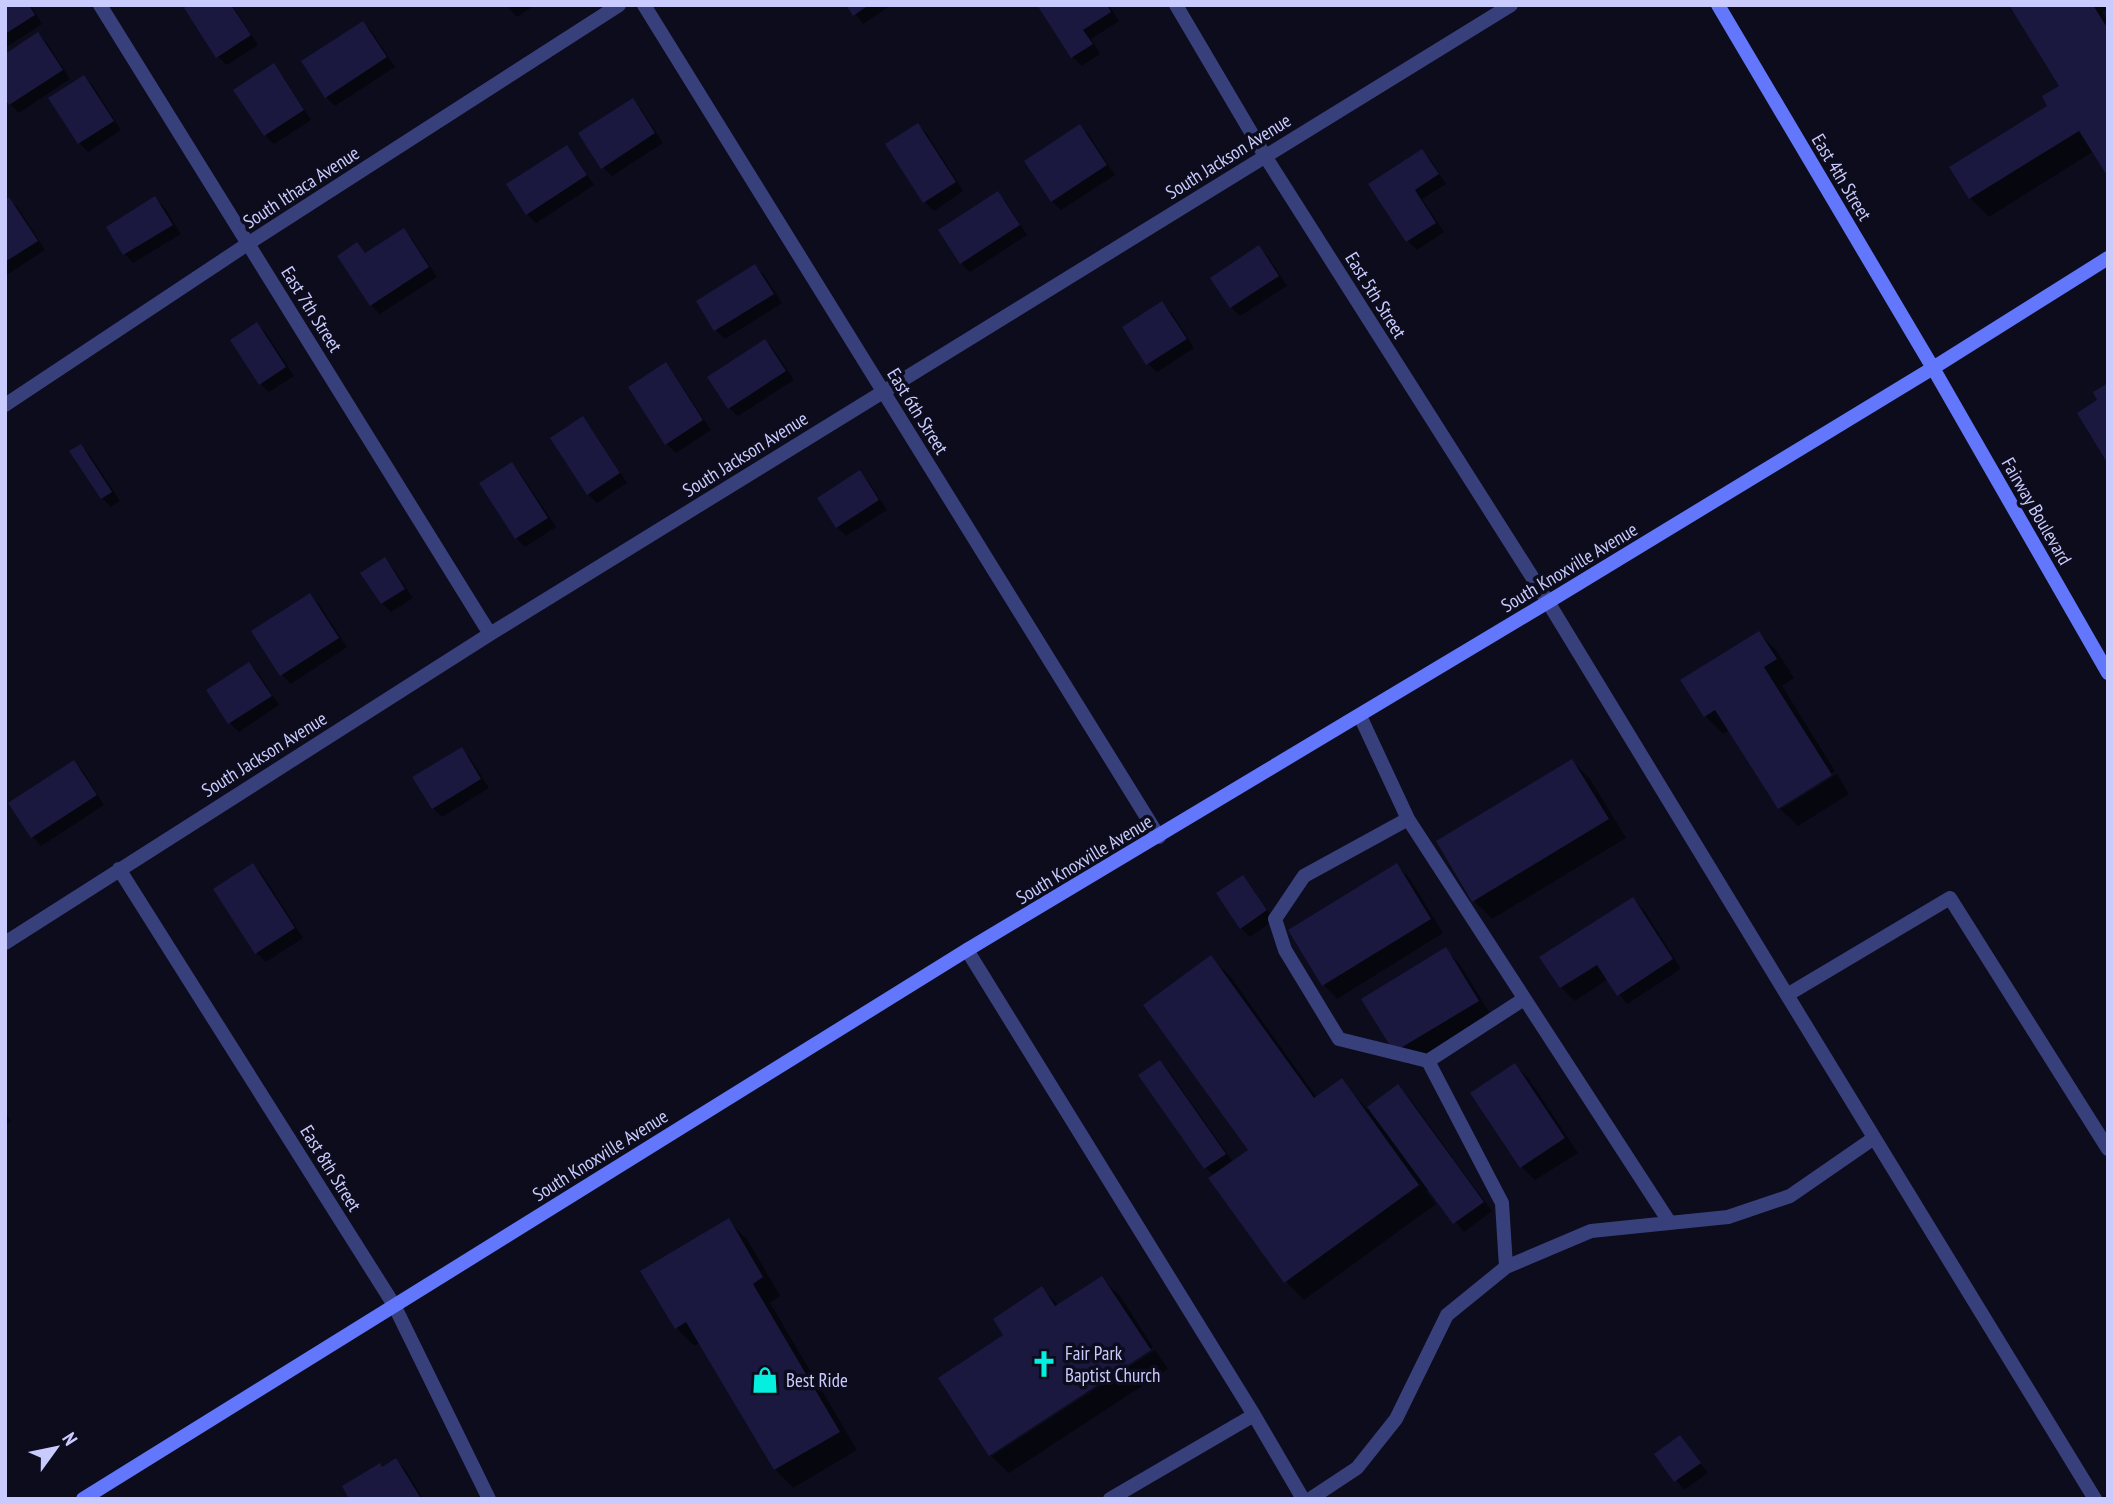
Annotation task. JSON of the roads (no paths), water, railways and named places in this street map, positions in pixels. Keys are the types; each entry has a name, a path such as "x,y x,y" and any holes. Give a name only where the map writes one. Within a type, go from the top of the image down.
{"main road":[{"name":"East 4th Street","path":"1718,5 1933,368"},
{"name":"South Knoxville Avenue","path":"83,1499 967,950 1548,602 1933,368 2108,258"},
{"name":"Fairway Boulevard","path":"1933,368 2108,673"}],"street":[{"name":"East 7th Street","path":"100,5 490,634"},
{"name":"South Ithaca Avenue","path":"5,405 248,243 619,5"},
{"name":"East 6th Street","path":"644,5 1159,837"},
{"name":"East 5th Street","path":"1176,5 1265,156 1548,602 2095,1499"},
{"name":"South Jackson Avenue","path":"5,943 490,634 1511,5"},
{"path":"1360,716 1408,818 1670,1223"},
{"path":"1408,818 1304,876 1275,919 1285,950 1339,1039 1428,1061 1524,999"},
{"name":"East 8th Street","path":"119,869 394,1305 489,1499"},
{"path":"1787,995 1951,898 2108,1149"},
{"path":"967,950 1303,1499"},
{"path":"1428,1061 1502,1203 1506,1268"},
{"path":"1310,1499 1357,1468 1396,1419 1447,1315 1506,1268 1591,1231 1728,1217 1790,1196 1874,1138"},
{"path":"1110,1499 1254,1415"}],"place":[{"name":"Fair Park Baptist Church","path":"1044,1364"},
{"name":"Best Ride","path":"765,1380"}]}
